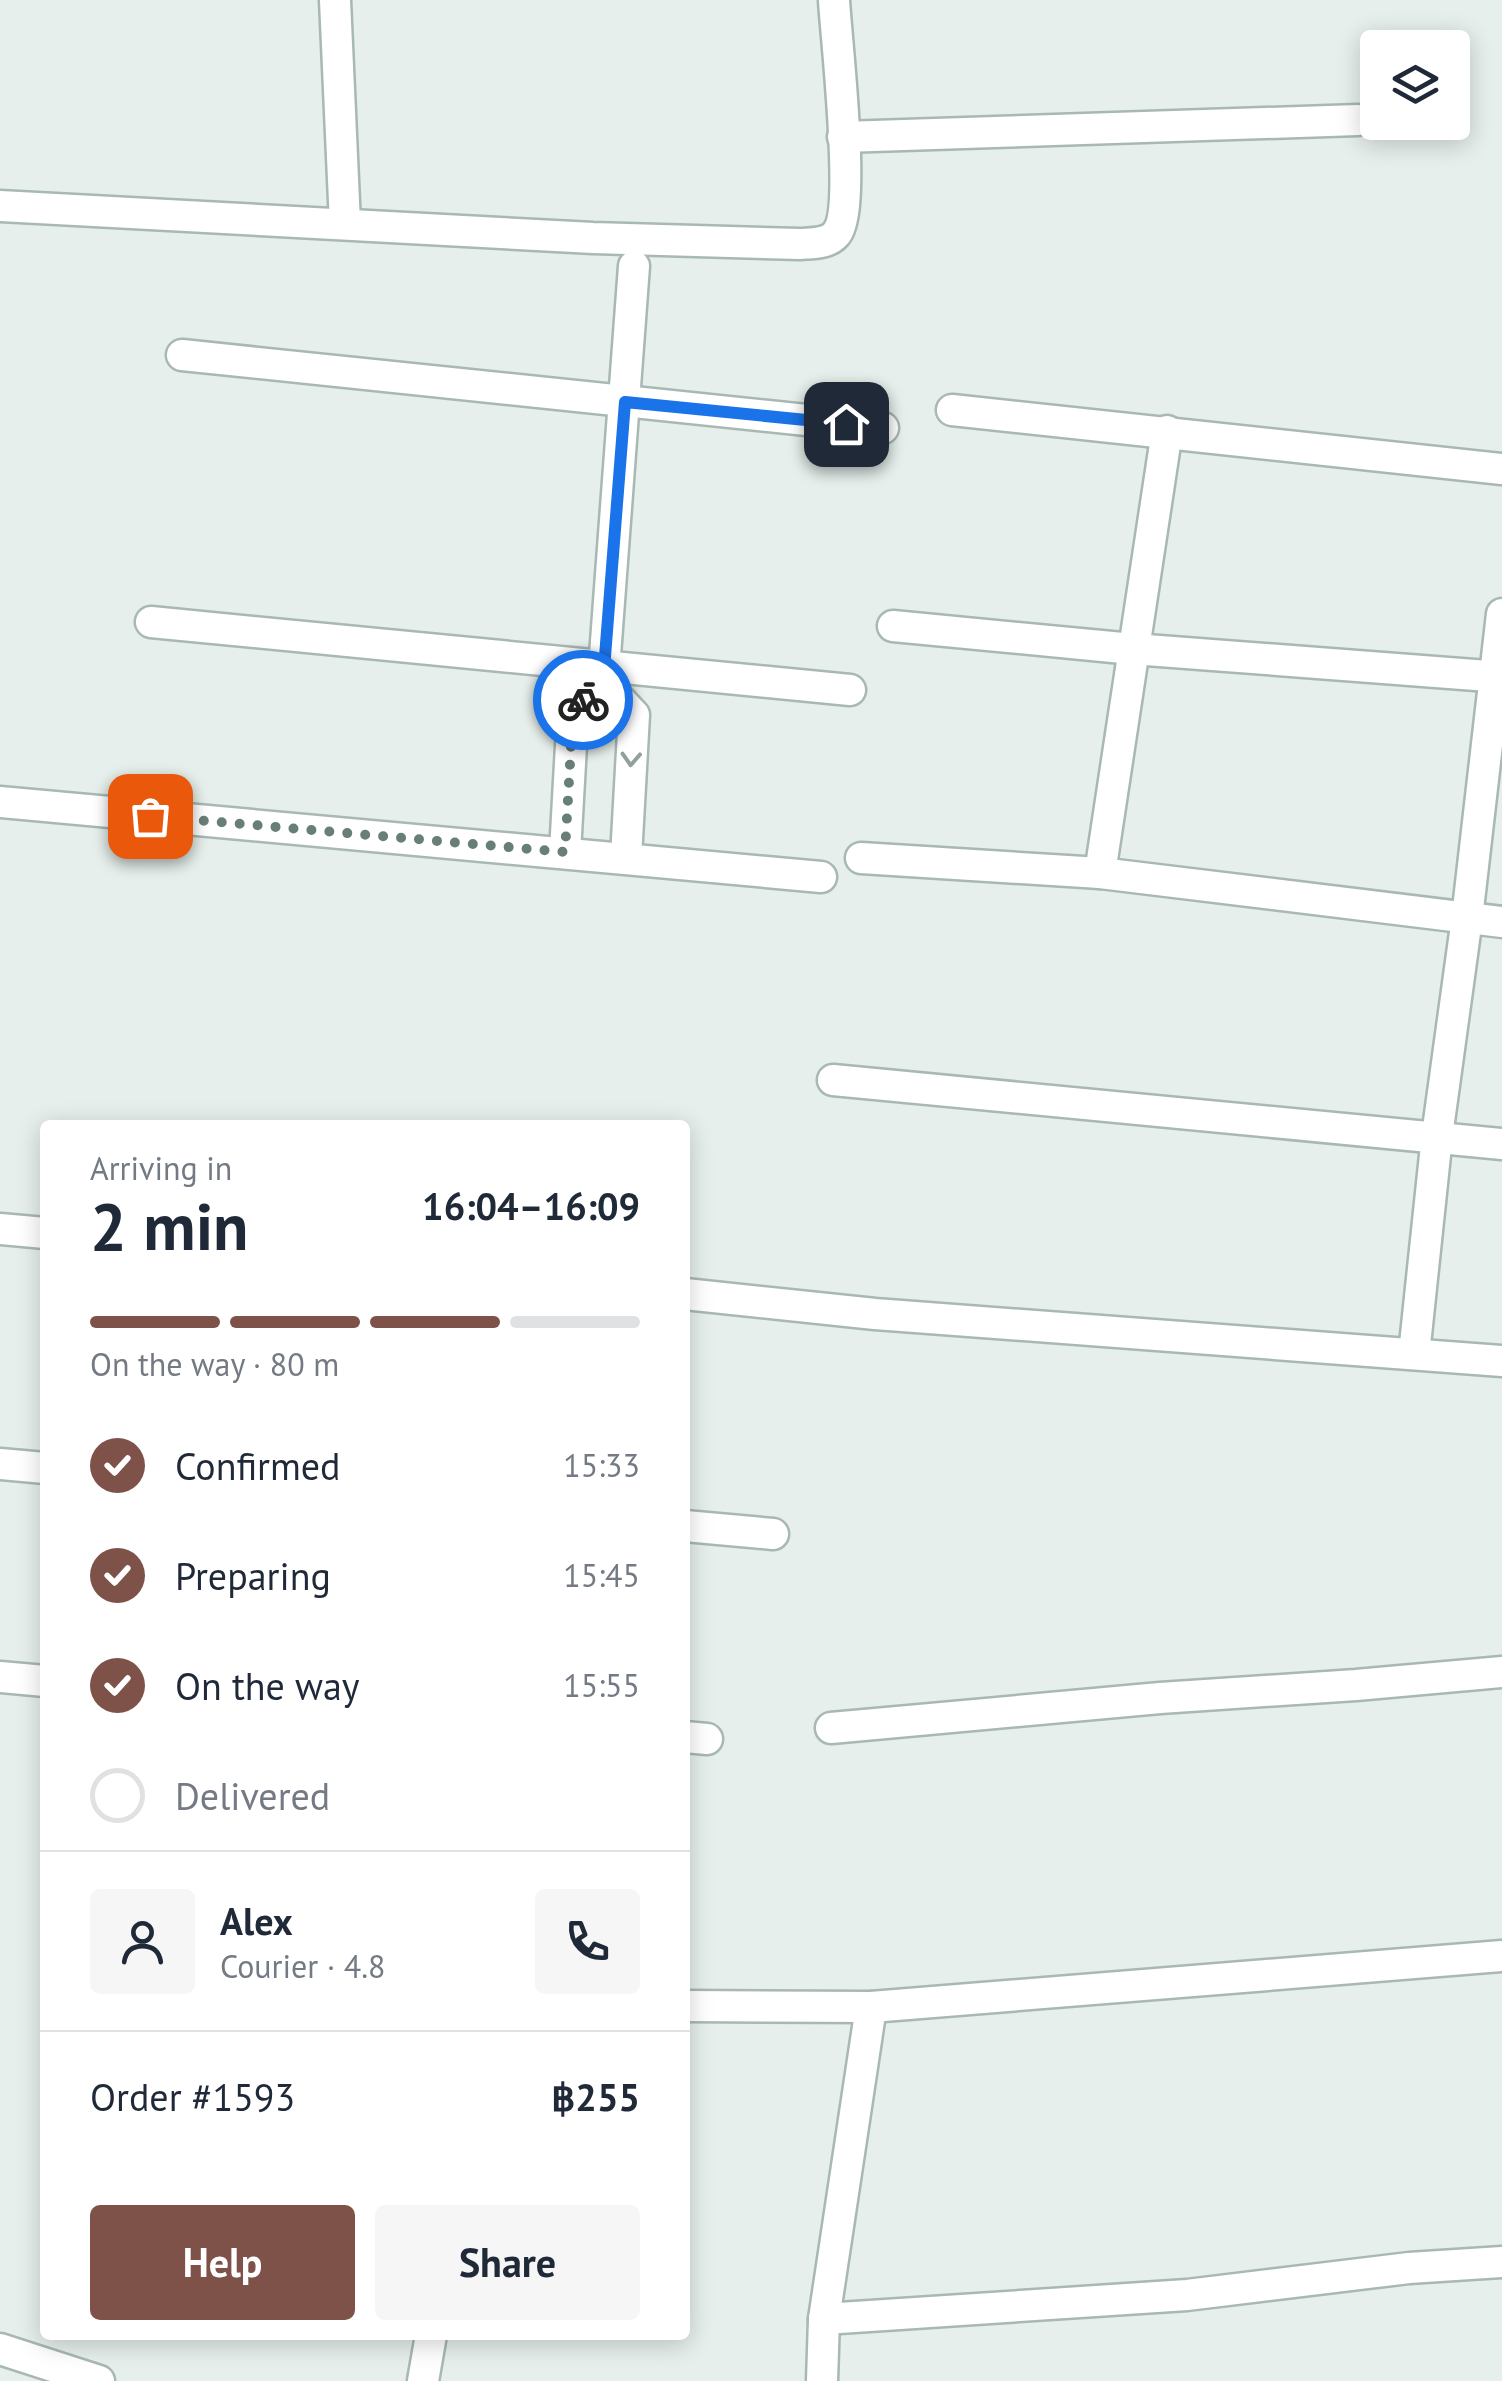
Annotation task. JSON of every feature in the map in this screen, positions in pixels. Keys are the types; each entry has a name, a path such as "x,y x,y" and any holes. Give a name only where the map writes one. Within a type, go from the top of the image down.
{"street":[{"path":"335,0 345,224"},
{"path":"0,206 593,238 827,242 838,233 845,214 834,0"},
{"path":"843,136 1358,120"},
{"path":"565,852 573,710 604,674 634,266"},
{"path":"182,355 882,428"},
{"path":"952,410 1502,468"},
{"path":"1100,874 1166,431"},
{"path":"1414,1354 1437,1136 1498,676 1502,614"},
{"path":"151,622 604,674 850,690"},
{"path":"893,626 1133,649 1498,676"},
{"path":"604,674 634,715 626,857"},
{"path":"0,802 821,877"},
{"path":"862,858 1100,874 1502,922"},
{"path":"833,1080 1502,1144"},
{"path":"0,1229 40,1233"},
{"path":"690,1295 874,1314 1502,1361"},
{"path":"0,1464 40,1468"},
{"path":"690,1526 774,1534"},
{"path":"831,1728 1502,1672"},
{"path":"0,1677 40,1681"},
{"path":"690,2006 871,2007 1502,1956"},
{"path":"822,2381 824,2318 871,2007"},
{"path":"824,2318 1186,2295 1408,2268 1502,2262"},
{"path":"423,2381 430,2340"},
{"path":"0,2349 98,2381"}],"way so far":[{"path":"150,816 565,852 573,710 583,700"}],"route":[{"path":"583,700 603,682 625,402 846,424"}]}
